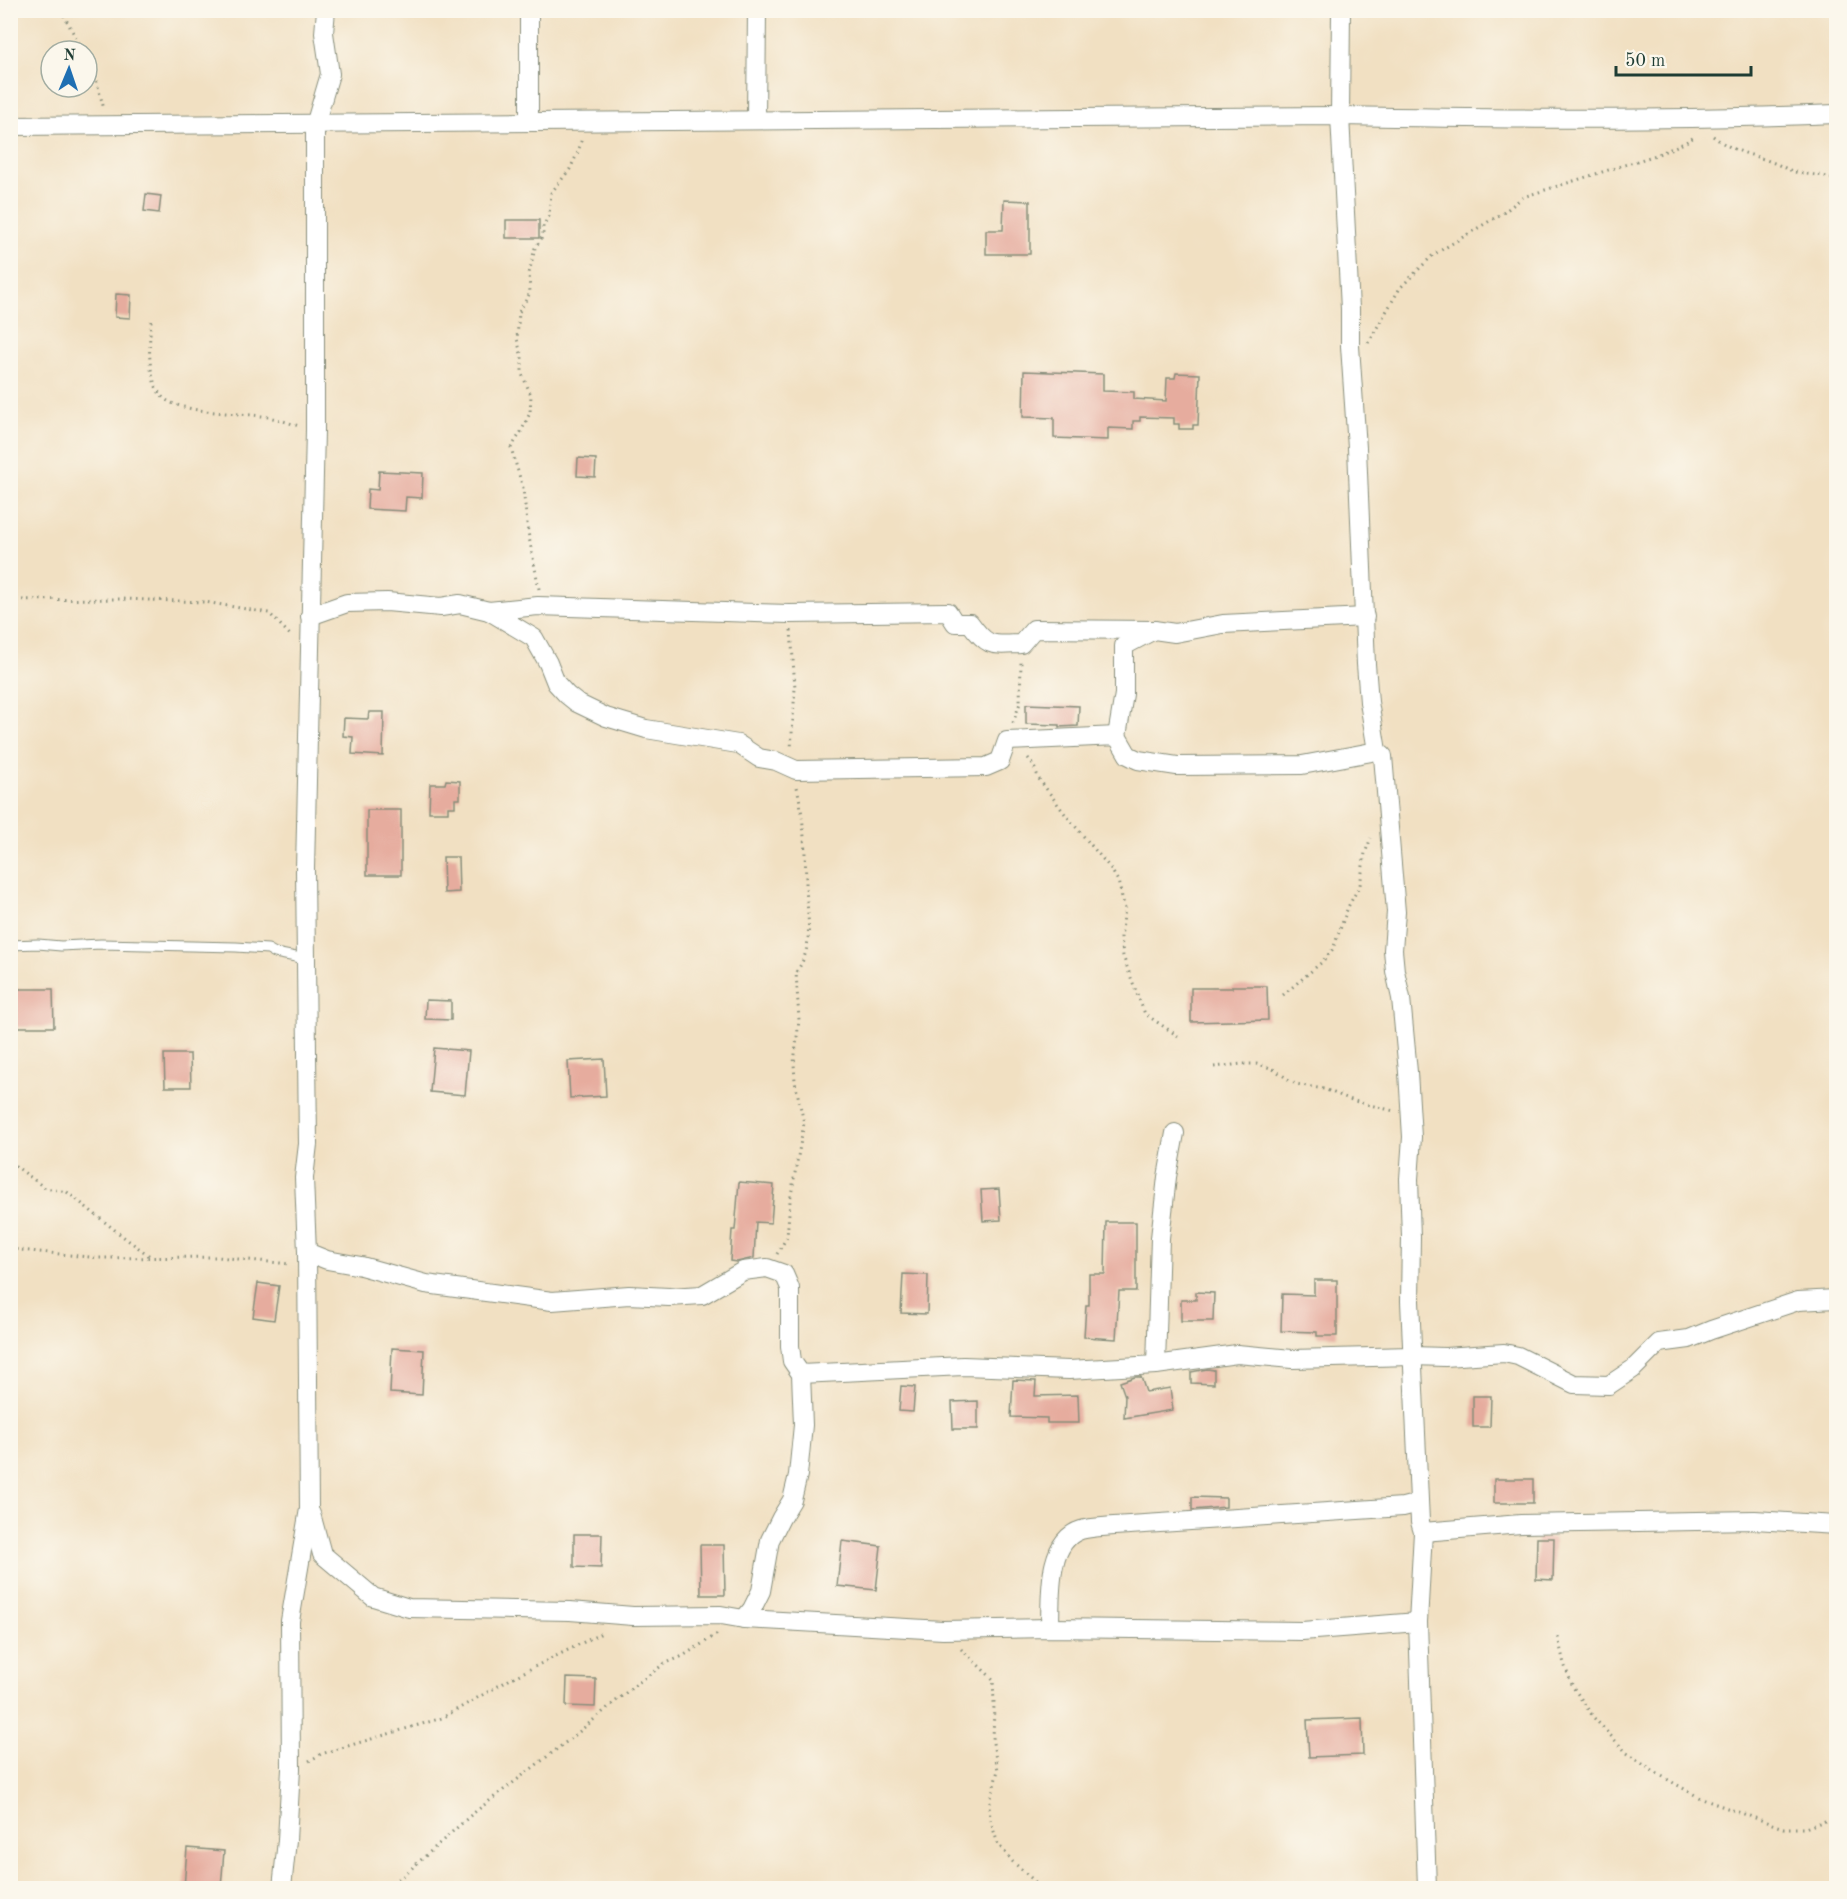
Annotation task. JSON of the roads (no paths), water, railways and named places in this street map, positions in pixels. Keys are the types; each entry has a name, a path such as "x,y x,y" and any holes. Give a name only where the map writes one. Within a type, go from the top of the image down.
{"street":[{"path":"282,1888 291,1769 290,1621 309,1509 304,1178 308,1144 305,869 315,430 315,125 330,74 324,33 326,10"},
{"path":"529,10 529,122"},
{"path":"756,120 757,10"},
{"path":"1341,10 1340,116 1369,702 1377,751 1383,756 1396,912 1393,950 1401,998 1411,1115 1410,1301 1420,1522 1423,1532 1418,1622 1427,1888"},
{"path":"10,126 1340,116 1703,124 1836,114"},
{"path":"310,616 347,603 387,602 441,607 459,604 489,611 534,638 549,663 556,683 577,703 606,717 646,729 738,744 759,758 776,761 796,770 986,767 1000,760 1007,741 1117,736"},
{"path":"489,611 538,606 789,614 948,612 955,623 970,623 980,637 995,645 1021,644 1034,629 1154,630 1175,633 1223,624 1365,617"},
{"path":"1154,630 1124,646 1124,694 1117,736 1128,755 1138,760 1177,766 1302,765 1377,751"},
{"path":"1156,1365 1160,1239 1175,1133"},
{"path":"306,1259 361,1266 426,1284 552,1301 629,1295 669,1297 702,1295 743,1271 767,1268 784,1274 790,1288 792,1361 801,1374 803,1425 798,1475 792,1500 770,1540 761,1591 744,1619"},
{"path":"801,1374 963,1366 1069,1370 1156,1365 1237,1354 1292,1359 1445,1357 1504,1353 1518,1356 1575,1384 1609,1385 1633,1369 1659,1343 1689,1339 1798,1300 1836,1299"},
{"path":"1050,1628 1052,1578 1057,1552 1065,1540 1081,1530 1403,1507 1419,1503"},
{"path":"309,1509 322,1554 373,1597 409,1608 570,1611 633,1616 721,1615 744,1619 943,1630 1050,1628 1302,1631 1418,1622"},
{"path":"1423,1532 1521,1524 1743,1520 1836,1526"}],"lane":[{"path":"10,945 101,944 236,947 268,950 306,959"}]}
